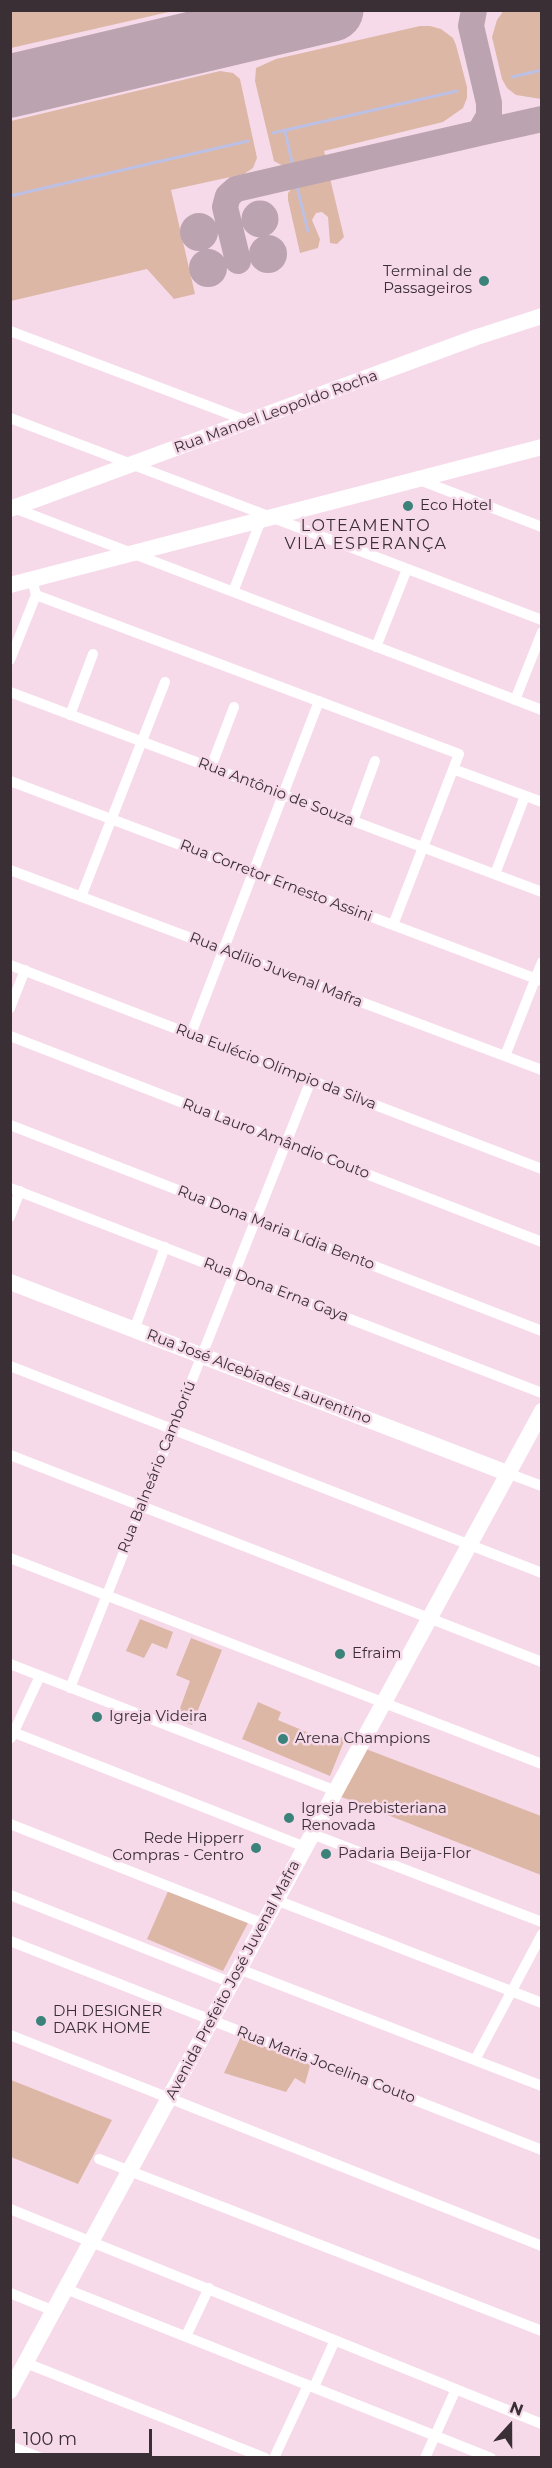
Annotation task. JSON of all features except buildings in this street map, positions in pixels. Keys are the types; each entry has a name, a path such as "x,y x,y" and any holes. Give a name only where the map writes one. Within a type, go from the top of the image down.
{"main road":[{"name":"Rua Manoel Leopoldo Rocha","path":"12,508 477,337 542,316"},
{"path":"10,585 34,587 133,553 542,447"},
{"name":"Rua José Alcebíades Laurentino","path":"10,1282 507,1473"},
{"name":"Avenida Prefeito José Juvenal Mafra","path":"10,2391 19,2369 54,2311 542,1411"}],"street":[{"path":"10,331 249,422"},
{"path":"10,418 267,518 542,620"},
{"path":"417,479 542,527"},
{"path":"12,508 542,710"},
{"path":"233,592 267,518"},
{"path":"376,647 406,569"},
{"path":"10,660 34,587 319,701 459,754 393,925"},
{"path":"515,700 542,632"},
{"path":"70,714 93,654"},
{"path":"81,897 165,682"},
{"name":"Rua Antônio de Souza","path":"10,692 542,892"},
{"path":"190,1034 319,701"},
{"path":"211,768 234,707"},
{"path":"353,821 375,761"},
{"path":"453,769 542,802"},
{"name":"Rua Corretor Ernesto Assini","path":"10,781 538,980"},
{"path":"495,874 525,796"},
{"name":"Rua Adílio Juvenal Mafra","path":"10,870 542,1070"},
{"path":"505,1056 538,980 542,962"},
{"name":"Rua Eulécio Olímpio da Silva","path":"10,965 542,1169"},
{"path":"10,1008 25,970"},
{"name":"Rua Lauro Amândio Couto","path":"10,1035 542,1242"},
{"name":"Rua Balneário Camboriú","path":"70,1688 311,1080"},
{"name":"Rua Dona Maria Lídia Bento","path":"10,1125 542,1331"},
{"path":"10,1217 15,1190"},
{"name":"Rua Dona Erna Gaya","path":"15,1190 542,1393"},
{"path":"134,1330 165,1247"},
{"path":"10,1366 542,1573"},
{"path":"10,1455 542,1662"},
{"path":"507,1473 542,1486"},
{"path":"10,1558 542,1764"},
{"path":"10,1664 336,1791"},
{"path":"40,1676 11,1734 542,1922"},
{"path":"10,1824 264,1924"},
{"path":"10,1895 475,2060 542,2086"},
{"path":"276,1900 542,2003"},
{"path":"475,2060 542,1934"},
{"name":"Rua Maria Jocelina Couto","path":"10,1941 542,2150"},
{"path":"10,2035 542,2246"},
{"path":"99,2159 542,2331"},
{"path":"10,2209 542,2424"},
{"path":"186,2336 209,2288"},
{"path":"66,2289 491,2457"},
{"path":"10,2294 54,2311"},
{"path":"274,2457 335,2340"},
{"path":"19,2369 264,2457"},
{"path":"425,2457 456,2389"},
{"path":"10,2446 41,2457"}],"shaded area":[{"path":"11,10 173,10 173,11 11,48"},
{"path":"504,10 541,11 541,99 516,95 507,88 502,79 492,37 497,20"},
{"path":"420,26 441,29 453,38 467,87 467,98 463,108 443,122 324,151 326,159 287,168 274,161 255,81 256,68 276,59"},
{"path":"220,71 233,73 240,79 257,158 253,168 244,174 171,190 195,294 174,299 147,269 11,301 11,121"},
{"path":"329,174 344,237 337,244 330,243 328,217 322,212 316,213 312,220 320,239 318,248 300,253 288,193 298,181"},
{"path":"140,1619 173,1632 167,1649 152,1643 144,1658 126,1651"},
{"path":"191,1638 222,1650 192,1725 176,1719 190,1681 176,1675"},
{"name":"Arena Champions","path":"258,1702 281,1712 278,1720 335,1744 339,1736 345,1739 330,1776 242,1739"},
{"path":"366,1749 541,1816 541,1875 339,1796"},
{"path":"169,1889 249,1921 223,1971 147,1939"},
{"path":"242,2034 311,2062 305,2084 295,2078 286,2092 224,2073"},
{"path":"11,2080 112,2120 78,2184 11,2157"}],"waterway":[{"path":"512,77 542,70"},
{"path":"273,133 457,91"},
{"path":"285,131 292,162"},
{"path":"10,196 248,141"},
{"path":"297,187 308,231"}],"taxiway":[{"path":"326,14 339,10"},
{"path":"474,10 471,26 489,103 489,116 479,133 542,119"},
{"path":"238,261 225,207 228,196 236,189 479,133"},
{"path":"260,213 266,219 260,225 254,219 260,213"},
{"path":"199,226 205,232 199,238 193,232 199,226"},
{"path":"268,248 274,254 268,260 262,254 268,248"},
{"path":"208,262 214,268 208,274 202,268 208,262"}],"runway":[{"path":"10,86 332,10"}],"place":[{"name":"Terminal de Passageiros","path":"484,281"},
{"name":"Eco Hotel","path":"408,506"},
{"name":"Efraim","path":"340,1654"},
{"name":"Igreja Videira","path":"97,1717"},
{"name":"Arena Champions","path":"283,1739"},
{"name":"Igreja Prebisteriana Renovada","path":"289,1818"},
{"name":"Rede Hipperr Compras - Centro","path":"256,1848"},
{"name":"Padaria Beija-Flor","path":"326,1854"},
{"name":"DH DESIGNER DARK HOME","path":"41,2021"}],"district":[{"name":"LOTEAMENTO VILA ESPERANÇA","path":"366,535"}]}
